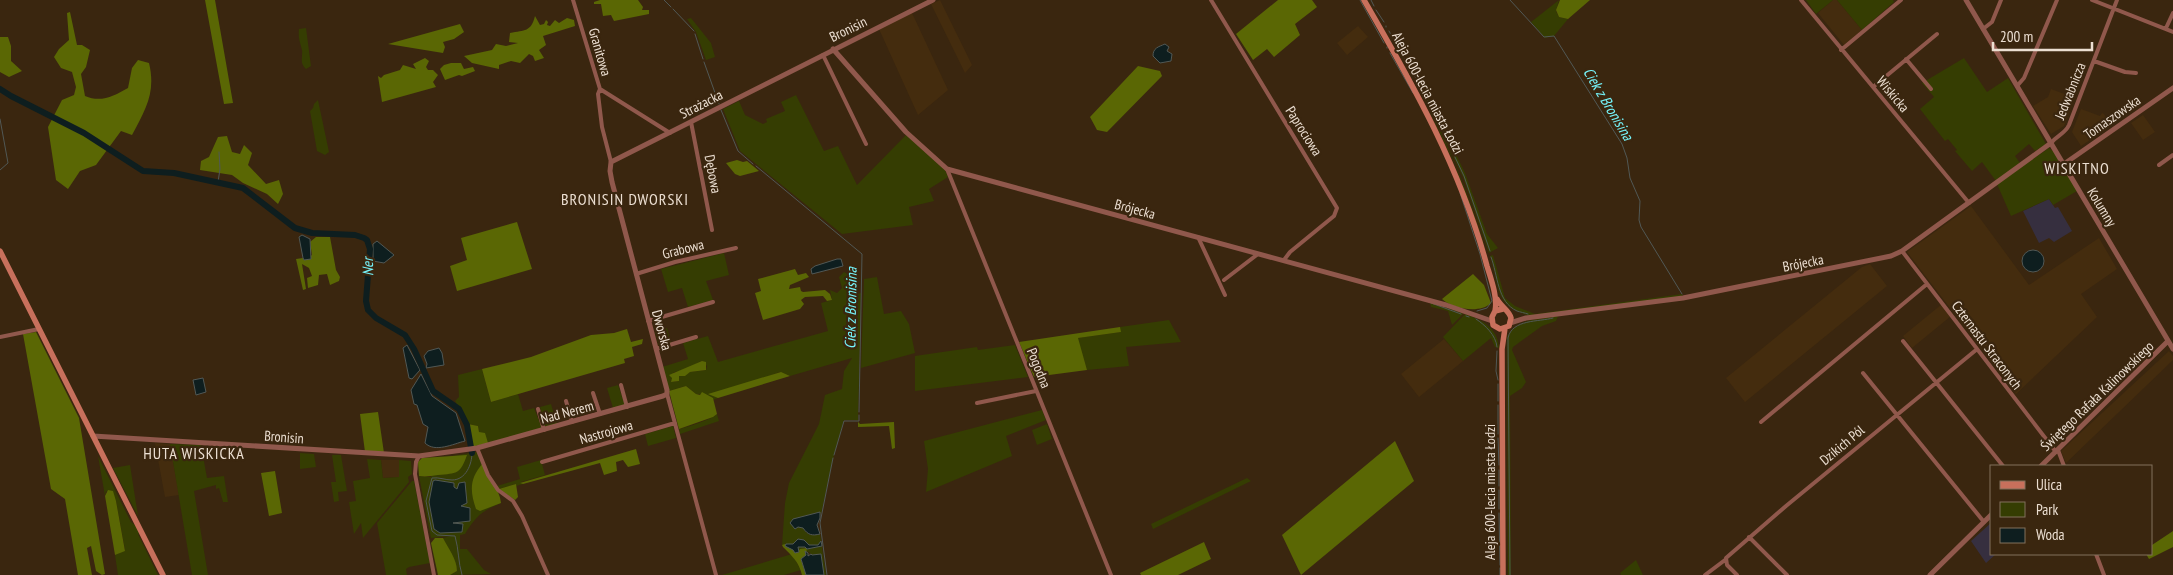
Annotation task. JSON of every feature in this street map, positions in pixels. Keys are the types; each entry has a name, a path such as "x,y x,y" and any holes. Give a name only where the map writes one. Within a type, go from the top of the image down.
{"main road":[{"name":"Aleja 600-lecia miasta Łodzi","path":"1364,0 1418,94 1447,154 1472,216 1492,285 1503,309"},
{"path":"0,251 163,575"},
{"name":"Aleja 600-lecia miasta Łodzi","path":"1492,285 1494,312"},
{"path":"1503,309 1510,315 1508,326 1498,328 1492,321 1494,312 1503,309"},
{"name":"Aleja 600-lecia miasta Łodzi","path":"1502,349 1508,326"},
{"name":"Aleja 600-lecia miasta Łodzi","path":"1498,328 1502,349 1503,575"}],"street":[{"name":"Granitowa","path":"573,0 600,89 670,133"},
{"name":"Bronisin","path":"801,66 933,0"},
{"name":"Paprociowa","path":"1211,0 1337,206 1338,210 1334,216 1290,252 1284,260"},
{"name":"Wiskicka","path":"1801,0 1969,202"},
{"path":"1841,50 1901,0"},
{"name":"Kolumny","path":"1966,0 2173,349"},
{"path":"1983,28 1992,22 2001,0"},
{"path":"2017,86 2024,79 2057,0"},
{"path":"2092,0 2173,32"},
{"name":"Jedwabnicza","path":"2051,143 2065,133 2117,0"},
{"path":"2166,28 2171,21 2173,13"},
{"path":"1873,87 1937,34"},
{"name":"Brójecka","path":"833,49 906,132 947,168 1284,260 1476,314 1492,321"},
{"path":"823,55 866,144"},
{"path":"1906,59 1931,89"},
{"path":"2094,61 2125,72 2136,73"},
{"name":"Strażacka","path":"611,162 801,66"},
{"name":"Tomaszowska","path":"2064,164 2173,88"},
{"name":"Dworska","path":"600,89 598,94 602,127 611,162 612,182 716,575"},
{"name":"Dębowa","path":"691,122 712,230"},
{"name":"Brójecka","path":"1508,326 1526,318 1683,298 1891,256 1902,251 2051,143"},
{"path":"2160,165 2173,155"},
{"name":"Pogodna","path":"947,168 1111,575"},
{"path":"1198,237 1225,295"},
{"name":"Grabowa","path":"636,274 676,262 736,248"},
{"name":"Czternastu Straconych","path":"1902,251 1976,350 2057,451 2064,465"},
{"path":"1224,280 1258,253"},
{"path":"1761,422 1927,284"},
{"path":"648,320 714,302"},
{"name":"Brójecka","path":"1476,314 1494,312"},
{"name":"Brójecka","path":"1510,315 1526,318"},
{"path":"0,337 40,329"},
{"path":"656,349 696,337"},
{"name":"Świętego Rafała Kalinowskiego","path":"2042,465 2168,341"},
{"path":"1903,342 2002,465"},
{"name":"Dzikich Pól","path":"1705,575 1976,350"},
{"path":"1863,373 1984,522"},
{"path":"621,385 627,407"},
{"path":"977,403 1036,391"},
{"path":"594,393 600,414"},
{"name":"Nad Nerem","path":"473,449 627,407 667,394"},
{"path":"566,401 572,422"},
{"path":"538,409 544,430"},
{"name":"Nastrojowa","path":"542,462 675,424"},
{"name":"Bronisin","path":"93,436 419,456 473,449"},
{"path":"473,449 498,490 512,501 522,516 548,575"},
{"path":"419,456 416,462 416,474 434,575"},
{"path":"1930,575 1990,516"},
{"path":"1750,538 1786,575"},
{"path":"2096,555 2104,575"},
{"path":"1725,560 1737,575"}],"shaded area":[{"path":"940,0 972,65 965,73 931,4"},
{"path":"1833,0 1837,0 1862,30 1844,45 1818,13"},
{"path":"912,13 948,90 918,115 879,29"},
{"path":"1358,26 1368,37 1347,55 1337,43"},
{"path":"2051,89 2075,98 2064,126 2051,134 2033,106 2048,97"},
{"path":"2081,109 2100,116 2102,113 2104,114 2111,126 2081,146 2072,132"},
{"path":"2143,115 2155,132 2143,140 2131,123"},
{"path":"2049,199 2055,208 2058,207 2072,231 2054,242 2049,238 2039,243 2023,211"},
{"path":"1971,206 2029,285 2099,238 2117,269 2081,294 2097,317 2016,394 1907,252"},
{"path":"1870,264 1887,286 1745,402 1726,378 1862,267"},
{"path":"1942,304 1951,316 1912,348 1903,336"},
{"path":"1444,339 1463,361 1419,397 1401,374"},
{"path":"2169,351 2173,356 2173,360 2066,463 2061,451"},
{"path":"155,443 170,444 179,495 165,497"},
{"path":"381,460 399,460 399,477 383,478"},
{"path":"1990,524 1990,555 1995,555 1986,563 1971,541"}],"green space":[{"path":"205,0 215,0 233,103 224,104"},
{"path":"600,0 638,0 643,7 642,10 649,10 649,14 614,21 611,15 603,16 601,4 594,4 594,2"},
{"path":"1278,0 1312,0 1317,7 1295,24 1300,35 1274,57 1267,49 1253,60 1236,34"},
{"path":"1559,0 1556,11 1559,17 1568,19 1554,36 1545,38 1531,22"},
{"path":"1560,0 1590,0 1568,19 1559,17 1556,10"},
{"path":"1806,0 1833,0 1816,14"},
{"path":"1837,0 1893,0 1894,2 1862,30"},
{"path":"70,12 77,45 82,45 90,50 86,67 81,74 85,96 102,99 128,88 132,68 138,60 149,63 151,83 148,100 132,135 121,131 96,165 80,171 68,189 56,180 48,127 62,100 74,95 76,87 72,72 61,68 54,57 59,49 69,40 67,13"},
{"path":"535,16 540,25 544,24 546,20 548,22 547,25 550,26 555,20 559,23 567,18 574,20 575,26 543,36 546,45 539,50 544,58 535,61 533,56 529,54 520,63 511,61 499,65 499,69 472,63 464,56 492,50 496,44 506,46 518,43 509,42 510,33 529,28"},
{"path":"691,18 711,43 715,57 706,60 696,32 687,19"},
{"path":"460,24 464,32 454,39 443,42 445,47 443,53 388,44"},
{"path":"306,28 311,66 306,69 302,62 299,29"},
{"path":"0,37 8,37 11,46 11,61 22,71 9,77 0,72"},
{"path":"425,58 429,61 426,67 428,70 433,70 438,75 433,82 436,87 382,102 378,76 381,78 384,75 400,70 403,65 416,69 413,64"},
{"path":"1964,58 1987,92 2008,78 2046,144 2035,151 2029,144 2015,156 2020,163 1996,181 1982,162 1972,171 1955,151 1957,150 1948,139 1945,141 1920,109 1934,97 1922,83"},
{"path":"461,63 464,69 473,67 475,71 445,80 440,69 444,65"},
{"path":"1138,66 1160,71 1162,76 1107,132 1097,130 1090,117"},
{"path":"1424,88 1465,173 1487,234 1498,248 1489,253 1463,177 1421,90"},
{"path":"1420,90 1458,170 1487,254 1455,165"},
{"path":"796,95 824,151 838,146 857,185 906,135 945,170 948,177 929,189 934,201 909,207 913,225 842,234 740,151 723,109 739,101 745,115 763,124 767,122 766,119 785,111 781,102"},
{"path":"318,100 329,152 325,155 317,151 310,111"},
{"path":"227,136 232,152 240,154 244,145 252,153 248,165 266,184 279,180 283,194 278,204 267,194 243,183 232,175 200,170 201,161 209,157 218,137"},
{"path":"2049,148 2054,152 2077,191 2053,205 2049,199 2011,216 1997,184"},
{"path":"737,160 747,161 759,171 740,176 735,174 726,163"},
{"path":"517,222 532,269 457,291 450,266 467,260 461,238"},
{"path":"316,237 330,237 336,270 340,277 339,281 330,285 327,274 319,275 318,285 308,288 307,278 312,276 309,268 302,264 306,289 303,290 296,259 303,258 304,260 312,255 310,242"},
{"path":"724,253 729,275 706,281 713,300 688,307 682,288 668,292 661,269"},
{"path":"1493,255 1505,298 1515,306 1535,314 1682,294 1683,297 1530,316 1518,312 1504,301 1500,294 1490,256"},
{"path":"795,269 798,275 806,273 809,277 790,285 789,289 800,287 803,292 825,290 830,294 832,300 827,301 823,296 805,297 801,300 804,304 800,309 763,320 755,293 761,291 758,279"},
{"path":"844,272 850,275 853,294 861,293 858,420 844,420 821,514 819,512 803,528 810,535 820,534 826,575 824,575 821,554 812,555 805,551 805,547 799,552 782,545 785,503 789,483 819,424 825,395 842,389 844,371 852,358 790,376 780,372 715,396 718,398 713,400 706,395 696,394 686,386 669,391 662,367 688,359 683,343 708,336 718,362 828,331 821,303 832,300 830,290 837,293 842,288 839,277","holes":["702,361 707,366 706,370 690,372 679,376 679,381 671,382 674,372 685,370"]},
{"path":"1473,274 1484,285 1491,303 1480,308 1466,309 1459,308 1442,299"},
{"path":"877,277 884,314 901,311 909,324 915,353 861,368 864,279"},
{"path":"1430,302 1463,314 1452,325 1448,311 1431,307"},
{"path":"1465,314 1483,322 1492,330 1496,335 1499,348 1495,347 1491,338 1463,361 1443,337"},
{"path":"1558,316 1556,321 1542,326 1513,347 1512,350 1526,382 1522,388 1510,396 1511,575 1508,575 1507,337 1516,326 1522,323"},
{"path":"1169,320 1181,342 1126,347 1129,366 1087,370 1077,338 1120,332 1120,327"},
{"path":"1120,327 1121,332 1078,338 1087,370 1034,377 1019,342"},
{"path":"667,328 671,343 659,346 655,332"},
{"path":"627,329 631,342 643,339 642,344 632,347 634,356 624,359 625,363 491,402 482,369 531,357 591,335 614,333"},
{"path":"36,332 79,418 105,574 102,575 96,571 91,546 87,548 92,575 78,575 65,499 51,489 23,334"},
{"path":"1015,345 1028,377 915,391 915,356 977,347 978,350"},
{"path":"702,361 706,362 706,370 690,372 685,376 679,376 679,381 671,382 672,378 669,375"},
{"path":"482,369 491,402 518,394 523,411 534,408 542,428 488,443 479,432 478,426 468,424 455,401 459,397 458,375"},
{"path":"781,372 790,376 718,398 708,394"},
{"path":"618,385 625,405 613,408 607,388"},
{"path":"686,386 696,394 700,395 702,392 713,398 717,414 679,429 669,391"},
{"path":"551,404 557,424 544,427 540,407"},
{"path":"1042,410 1046,420 1006,436 1012,456 926,492 928,469 924,441"},
{"path":"378,412 384,453 365,452 360,414"},
{"path":"717,414 719,421 680,434 679,429 694,425"},
{"path":"858,422 860,424 894,422 895,448 892,449 889,426 858,427"},
{"path":"468,424 478,426 479,432 485,433 488,443 472,447"},
{"path":"1047,424 1052,439 1037,445 1032,430"},
{"path":"673,426 676,438 648,446 645,434"},
{"path":"1395,441 1414,481 1301,575 1282,535"},
{"path":"170,444 201,445 207,478 224,476 228,502 223,502 219,488 216,489 216,485 194,491 208,575 192,575"},
{"path":"636,449 640,464 628,467 623,460 616,462 617,471 604,475 600,463 523,484 520,483"},
{"path":"477,452 501,503 480,515 465,534 460,535 460,549 467,549 484,570 491,574 450,575 457,571 457,569 443,538 450,536 431,538 419,476 431,477 440,458"},
{"path":"300,453 314,454 316,467 300,469"},
{"path":"332,455 341,455 347,491 338,492 339,501 334,502 331,482 336,482"},
{"path":"467,455 460,470 457,472 419,476 418,462 422,458"},
{"path":"98,456 131,522 140,533 138,534 158,575 118,575 115,555 125,550 116,501 106,491 105,496"},
{"path":"367,459 381,460 383,478 399,477 399,460 411,461 412,474 408,477 409,482 363,538 361,523 354,534 349,502 356,501 353,481 370,478"},
{"path":"541,460 545,475 521,482 523,484 516,486 516,484 499,489 497,486 520,479 517,467"},
{"path":"483,463 501,503 480,511 476,509 472,485 475,474"},
{"path":"130,465 138,516 113,468"},
{"path":"275,471 282,513 269,516 261,473"},
{"path":"1247,478 1251,481 1153,529 1151,524"},
{"path":"412,481 414,481 430,563 409,567 406,569 407,575 386,575 377,523"},
{"path":"516,484 518,497 515,500 499,489"},
{"path":"108,490 113,491 116,501 125,551 115,555 105,496"},
{"path":"2173,531 2173,547 2149,559 2147,555 2153,555 2153,544"},
{"path":"435,538 443,538 454,558 457,571 450,575 438,575 431,543"},
{"path":"1204,542 1211,559 1178,575 1141,575 1140,573"},
{"path":"785,544 798,552 800,549 807,548 806,555 801,559 806,575 802,575 797,563 783,547 782,545"},
{"path":"792,554 801,570 784,575 722,575"},
{"path":"1636,560 1643,575 1621,575 1620,573"}],"water":[{"path":"1165,44 1169,47 1167,51 1172,54 1171,61 1160,63 1153,56 1153,53 1156,48"},
{"path":"302,235 310,239 311,259 304,260 303,258 299,237"},
{"path":"377,241 394,255 384,263 373,261 373,244"},
{"path":"2033,250 2041,253 2044,261 2041,269 2033,272 2025,269 2022,261 2025,253"},
{"path":"841,259 843,266 812,274 811,269 815,266"},
{"path":"407,345 420,370 412,379 409,378 403,348"},
{"path":"439,348 444,365 426,368 427,364 424,356 428,351"},
{"path":"421,374 432,396 456,413 465,441 439,448 425,443 428,427 423,424 417,405 414,404 411,390"},
{"path":"203,378 206,392 196,395 193,380"},
{"path":"433,481 454,483 454,487 457,489 459,483 465,482 467,503 461,506 470,508 470,521 453,523 463,524 462,532 440,533 434,529 429,502"},
{"path":"820,512 817,525 820,534 810,534 803,528 798,527 795,529 790,523 793,519"},
{"path":"798,539 804,540 809,545 818,545 821,541 822,546 807,549 805,547 798,547 799,552 795,553 785,546 786,544 793,544"},
{"path":"805,551 808,553 808,556 811,554 821,554 824,575 806,575 801,559 806,555"}],"waterway":[{"name":"Ciek z Bronisina","path":"664,0 671,7"},
{"path":"1360,0 1384,43"},
{"path":"1371,0 1374,6"},
{"name":"Ciek z Bronisina","path":"1510,0 1544,37 1554,36 1622,144 1627,158 1630,178 1640,201 1639,220 1641,227 1682,294"},
{"name":"Ciek z Bronisina","path":"673,9 694,31"},
{"path":"1376,10 1384,22"},
{"path":"1389,31 1394,40"},
{"name":"Ciek z Bronisina","path":"695,34 703,59"},
{"path":"1396,44 1421,87"},
{"path":"1390,53 1413,93"},
{"name":"Ciek z Bronisina","path":"704,62 719,104"},
{"name":"Ner","path":"0,89 84,133 143,171 174,173 243,188 295,228 312,233 355,235 367,240 370,249 366,301 368,310 376,318 405,335 414,349 433,391 459,409 467,425 472,453"},
{"path":"1423,90 1464,176 1490,251"},
{"name":"Ciek z Bronisina","path":"721,110 738,151 753,164"},
{"path":"0,119 8,163 0,170"},
{"path":"218,182 220,169 219,152"},
{"name":"Ciek z Bronisina","path":"756,166 862,254 859,412"},
{"path":"1460,193 1480,254 1492,301 1487,308 1477,311"},
{"path":"1491,257 1505,301 1517,311 1528,314"},
{"path":"1431,303 1461,314"},
{"path":"1510,575 1508,338 1515,327 1520,324 1553,318"},
{"path":"1476,319 1492,334 1497,347"},
{"path":"1497,351 1496,371 1498,380"},
{"path":"1498,384 1498,401"},
{"path":"1498,405 1498,434"},
{"name":"Ciek z Bronisina","path":"834,455 844,421 859,421 859,415"},
{"path":"1498,438 1499,465"},
{"name":"Ner","path":"462,575 455,536 437,535 432,531 426,501 432,478 452,480 461,477 467,471 472,453"},
{"name":"Ciek z Bronisina","path":"827,575 820,523 833,458"},
{"path":"1499,470 1499,486"},
{"path":"1499,490 1499,509"},
{"path":"1499,513 1500,565"},
{"path":"1500,568 1500,575"}],"district":[{"name":"WISKITNO","path":"2077,168"},
{"name":"BRONISIN DWORSKI","path":"625,199"},
{"name":"HUTA WISKICKA","path":"194,453"}]}
